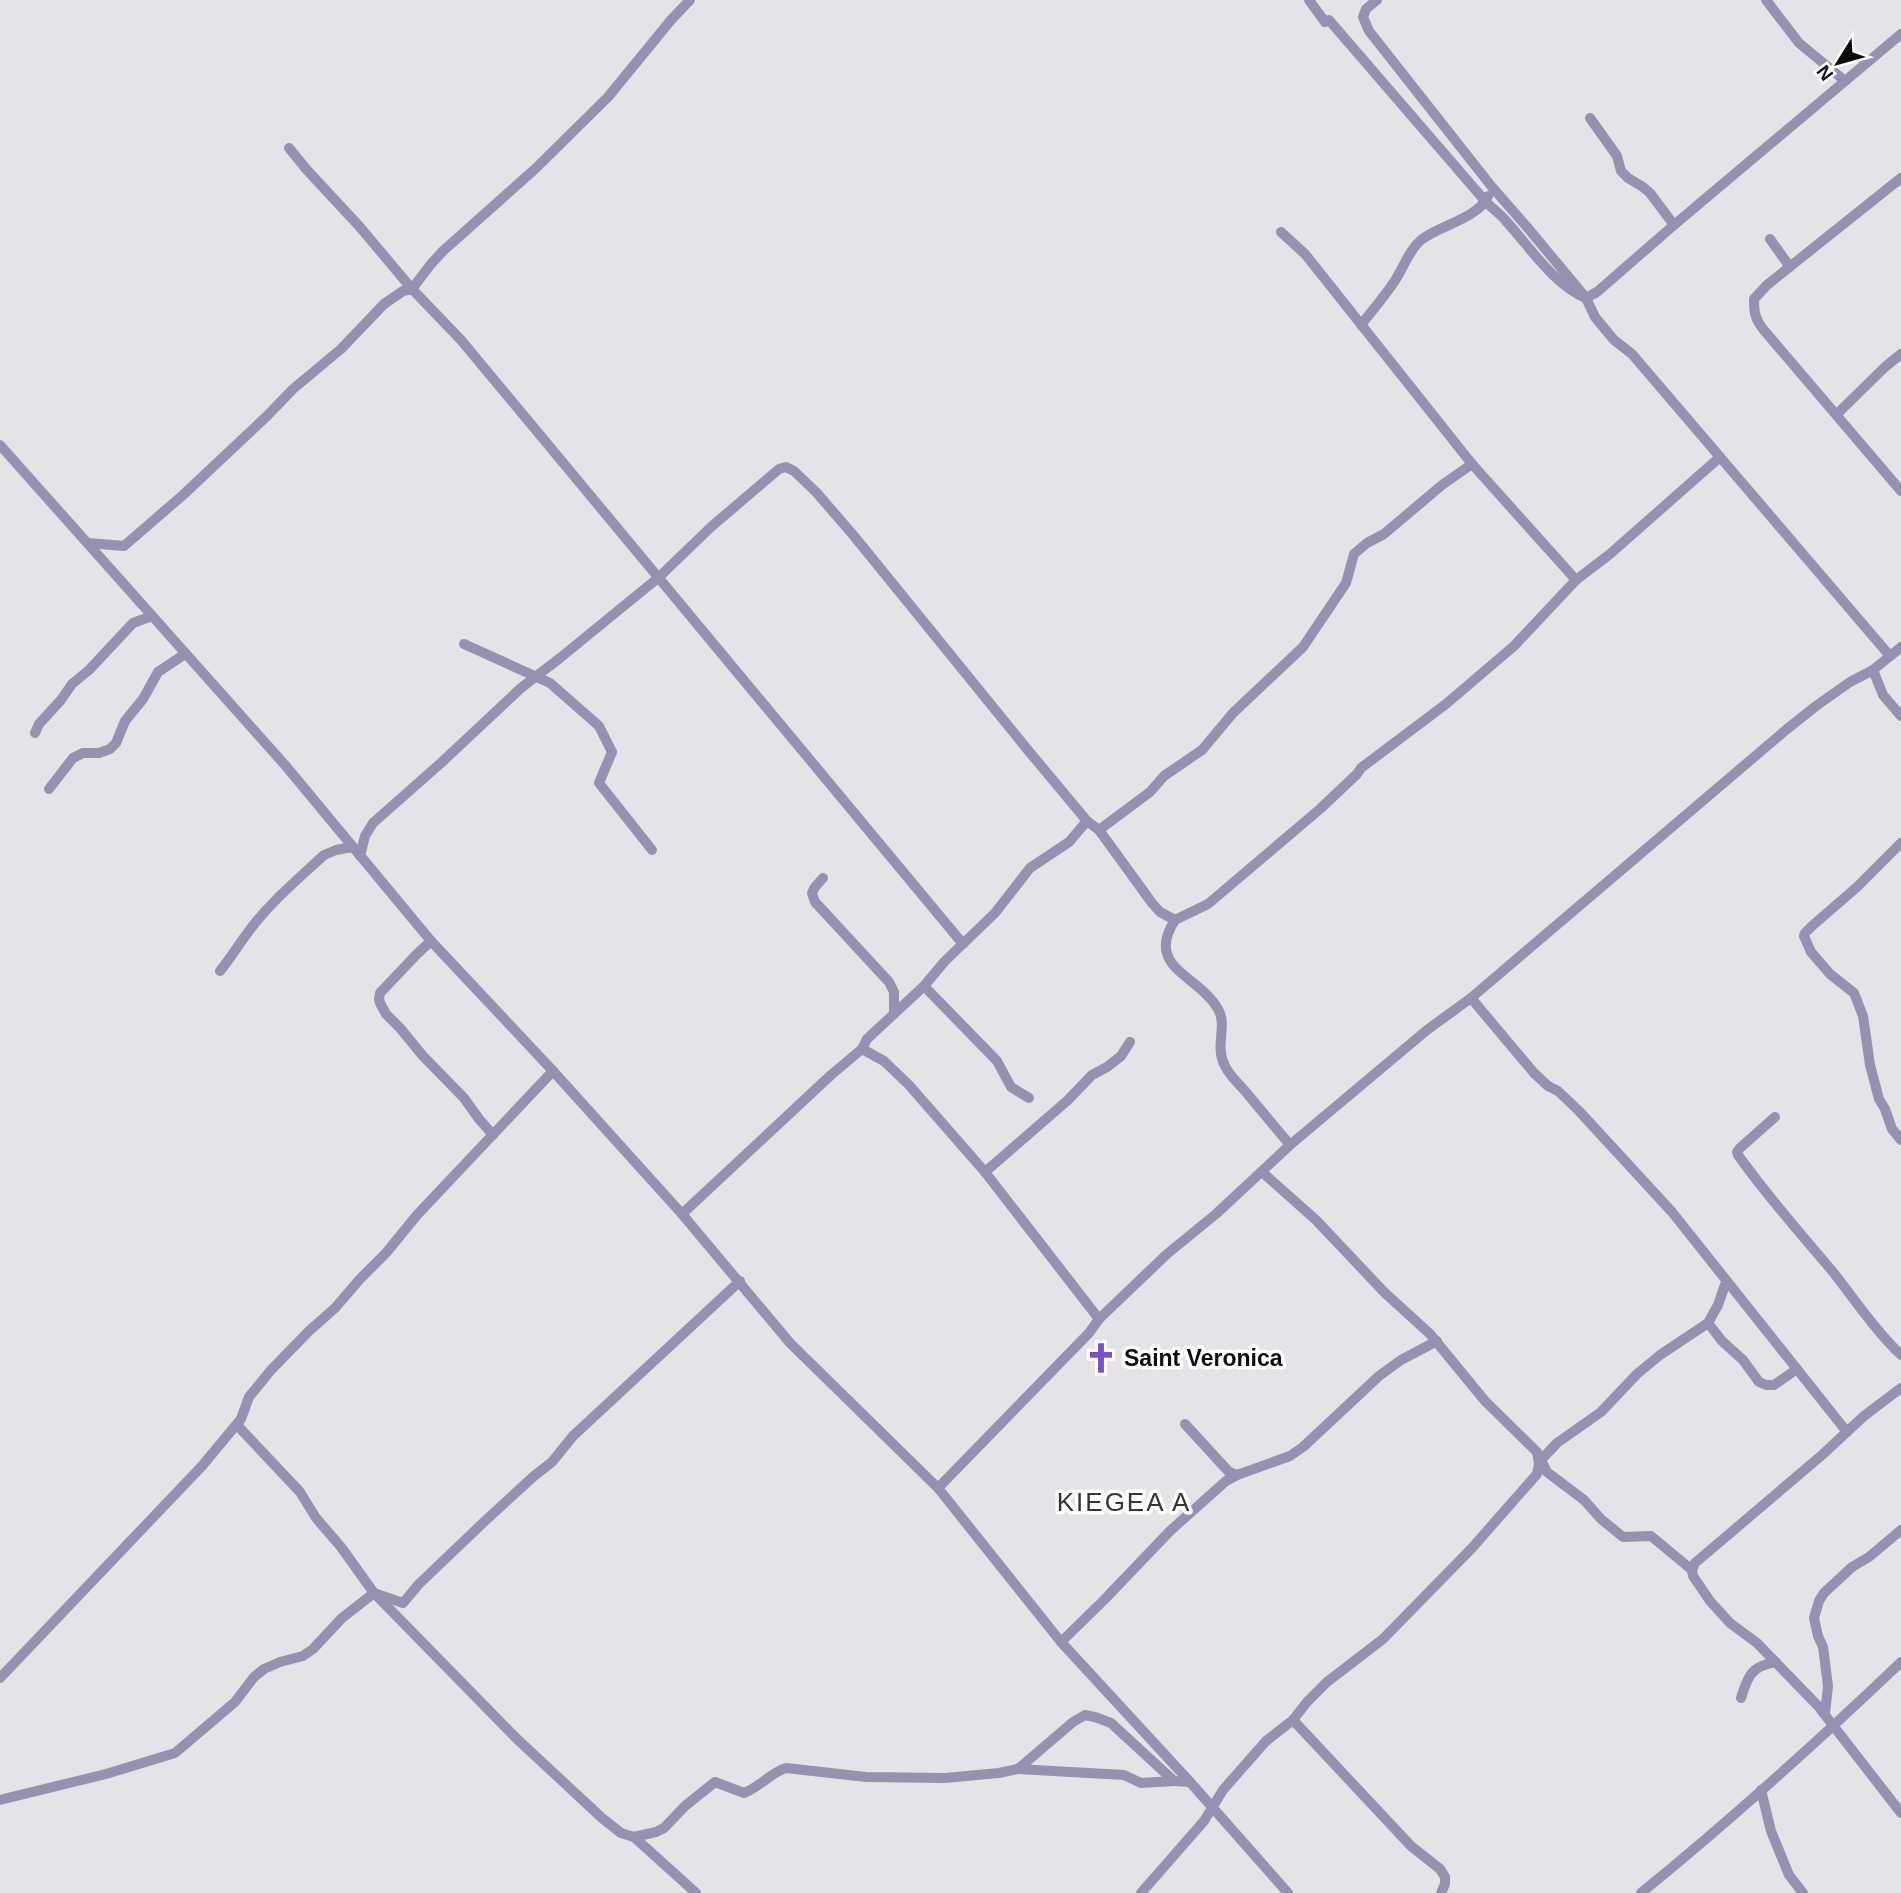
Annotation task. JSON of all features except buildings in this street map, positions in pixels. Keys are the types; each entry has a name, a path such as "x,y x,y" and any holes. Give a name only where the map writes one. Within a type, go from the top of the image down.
{"street":[{"path":"88,543 124,546 183,495 293,389 341,349 384,304 403,291 412,289 443,251 535,169 608,97 690,0"},
{"path":"1309,0 1325,22 1329,20 1486,202 1553,272 1575,293 1586,298"},
{"path":"1377,0 1363,13 1365,24 1492,187 1586,298 1595,317 1614,340 1632,354 1890,656"},
{"path":"1766,0 1799,43 1845,81"},
{"path":"1586,298 1597,292 1901,34"},
{"path":"1590,118 1617,156 1621,171 1650,193 1674,225"},
{"path":"289,148 412,289 461,340 963,944"},
{"path":"1901,178 1754,299 1754,312 1763,329 1901,491"},
{"path":"1361,325 1393,284 1418,243 1486,202 1492,187"},
{"path":"1281,232 1305,254 1472,464 1576,580"},
{"path":"1770,239 1790,267"},
{"path":"1837,414 1901,354"},
{"path":"0,445 285,765 431,941 682,1214 790,1343 939,1488 1060,1642 1288,1893"},
{"path":"1290,1145 1225,1067 1220,1050 1223,1022 1216,1005 1175,969 1167,958 1165,938 1175,920 1208,904 1320,809 1361,768 1446,704 1514,646 1576,580 1610,554 1720,457"},
{"path":"1099,830 1150,792 1164,776 1202,750 1233,713 1303,647 1346,583 1354,554 1384,534 1442,485 1472,464"},
{"path":"356,852 373,823 521,688 658,578 710,527 779,468 786,467 816,492 854,536 1087,821 1099,830 1152,903 1160,912 1175,920"},
{"path":"35,733 39,724 72,684 133,624 152,616"},
{"path":"464,644 551,683 599,726 612,752 599,783 652,850"},
{"path":"939,1488 1089,1334 1099,1318 1290,1145 1427,1030 1471,998 1787,729 1901,648"},
{"path":"48,789 73,758 83,752 99,753 110,749 116,743 125,721 144,699 158,672 185,654"},
{"path":"1873,670 1883,695 1901,716"},
{"path":"682,1214 862,1049 867,1039 924,986 995,913 1030,868 1069,842 1087,821"},
{"path":"1901,843 1804,936 1811,952 1830,974 1854,993 1863,1016 1870,1065 1879,1100 1892,1129 1901,1140"},
{"path":"220,971 234,955 246,934 324,855 336,850 356,852"},
{"path":"823,878 812,893 815,902 889,982 894,992 894,1013"},
{"path":"431,941 380,993 380,1003 386,1014 464,1098 493,1135"},
{"path":"924,986 997,1061 1011,1087 1029,1098"},
{"path":"1471,998 1534,1073 1579,1111 1672,1212 1847,1432"},
{"path":"985,1172 1068,1100 1092,1075 1121,1056 1130,1042"},
{"path":"862,1049 884,1061 901,1077 985,1172 1099,1318"},
{"path":"0,1678 202,1466 237,1425 249,1397 271,1370 335,1308 408,1225 553,1071"},
{"path":"1775,1117 1740,1148 1738,1155 1756,1181 1901,1355"},
{"path":"1262,1172 1316,1220 1384,1292 1437,1341 1485,1401 1539,1456 1547,1472 1584,1500 1623,1537 1651,1536 1692,1570"},
{"path":"374,1593 403,1603 419,1584 486,1520 552,1462 573,1436 740,1281"},
{"path":"1539,1456 1601,1412 1637,1374 1707,1323 1718,1306 1727,1282"},
{"path":"1707,1323 1722,1341 1744,1360 1759,1382 1774,1385 1797,1369"},
{"path":"1060,1642 1189,1512 1226,1481 1290,1457 1379,1377 1401,1360 1437,1341"},
{"path":"1901,1388 1864,1416 1695,1563 1692,1570 1693,1576 1710,1601 1730,1623 1757,1643 1825,1714 1901,1813"},
{"path":"1185,1424 1228,1472 1237,1475"},
{"path":"237,1425 300,1492 316,1518 374,1593 517,1739 602,1818 621,1833 634,1837 696,1893"},
{"path":"1141,1893 1204,1821 1223,1790 1266,1741 1293,1720 1327,1682 1383,1639 1472,1548 1537,1474 1539,1456"},
{"path":"1825,1714 1828,1686 1823,1647 1814,1618 1819,1601 1852,1567 1869,1558 1901,1530"},
{"path":"3,1797 107,1774 175,1753 235,1702 254,1677 264,1669 303,1656 313,1649 342,1618 374,1593"},
{"path":"1741,1698 1744,1686 1760,1664 1776,1662"},
{"path":"1641,1893 1705,1841 1901,1662"},
{"path":"1018,1769 1085,1715 1111,1723 1174,1781"},
{"path":"1293,1720 1410,1846 1440,1869 1446,1884 1441,1893"},
{"path":"634,1837 664,1828 673,1817 715,1782 744,1793 754,1789 778,1770 786,1768 866,1777 945,1778 1018,1769 1124,1775 1142,1783 1190,1782"},
{"path":"1760,1790 1771,1831 1789,1875 1803,1893"}],"place":[{"name":"Saint Veronica","path":"1101,1358"}],"district":[{"name":"KIEGEA A","path":"1124,1502"}]}
